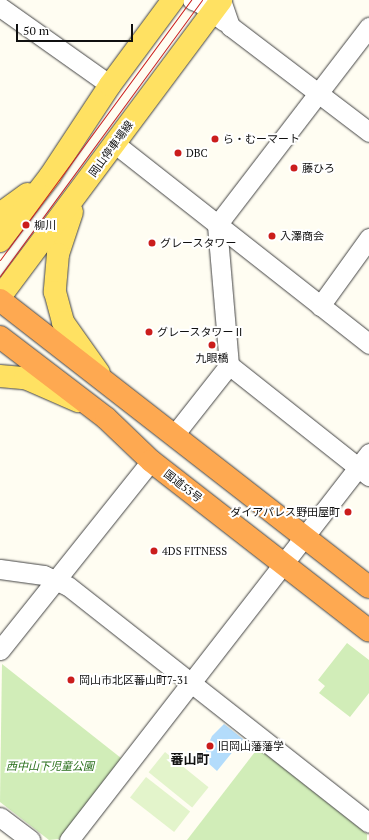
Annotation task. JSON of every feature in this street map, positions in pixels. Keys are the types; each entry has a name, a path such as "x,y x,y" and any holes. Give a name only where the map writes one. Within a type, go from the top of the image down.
{"highway":[{"path":"0,300 369,587"},
{"name":"国道53号","path":"0,337 90,406 151,461 282,565 369,631"}],"main road":[{"name":"岡山停車場線","path":"0,297 76,198 114,143 219,3"},
{"path":"0,241 50,176 110,85 170,4"},
{"path":"0,214 50,176"},
{"path":"76,198 58,254 55,292 63,322 71,336 108,384"},
{"path":"0,376 26,378 90,406"}],"street":[{"path":"170,4 191,0 219,3 230,26 369,132"},
{"path":"0,7 110,85"},
{"path":"174,435 229,364 217,225 369,27"},
{"path":"114,143 369,344"},
{"path":"320,306 369,238"},
{"path":"69,840 304,537 365,466 229,364"},
{"path":"0,650 151,461"},
{"path":"0,570 56,578 191,681 369,823"},
{"path":"0,817 30,840"}],"green space":[{"path":"347,643 369,660 369,693 350,717 319,693 325,686 318,680"},
{"name":"西中山下児童公園","path":"2,664 121,758 59,839 49,840 0,802"},
{"path":"258,748 367,834 367,840 187,840"},
{"path":"165,752 209,787 192,807 149,772"},
{"path":"146,777 190,811 174,832 130,797"}],"water":[{"path":"224,724 243,739 217,771 207,762 206,749 212,736"}],"tram line":[{"path":"0,260 191,0"},
{"path":"0,276 202,0"}],"place":[{"name":"ら・むーマート","path":"215,139"},
{"name":"DBC","path":"178,153"},
{"name":"藤ひろ","path":"294,168"},
{"name":"柳川","path":"26,225"},
{"name":"入澤商会","path":"272,236"},
{"name":"グレースタワー","path":"152,243"},
{"name":"グレースタワーⅡ","path":"149,332"},
{"name":"九眼橋","path":"212,345"},
{"name":"ダイアパレス野田屋町","path":"348,512"},
{"name":"4DS FITNESS","path":"154,551"},
{"name":"岡山市北区蕃山町7-31","path":"71,680"},
{"name":"旧岡山藩藩学","path":"210,746"}],"district":[{"name":"蕃山町","path":"190,759"}]}
